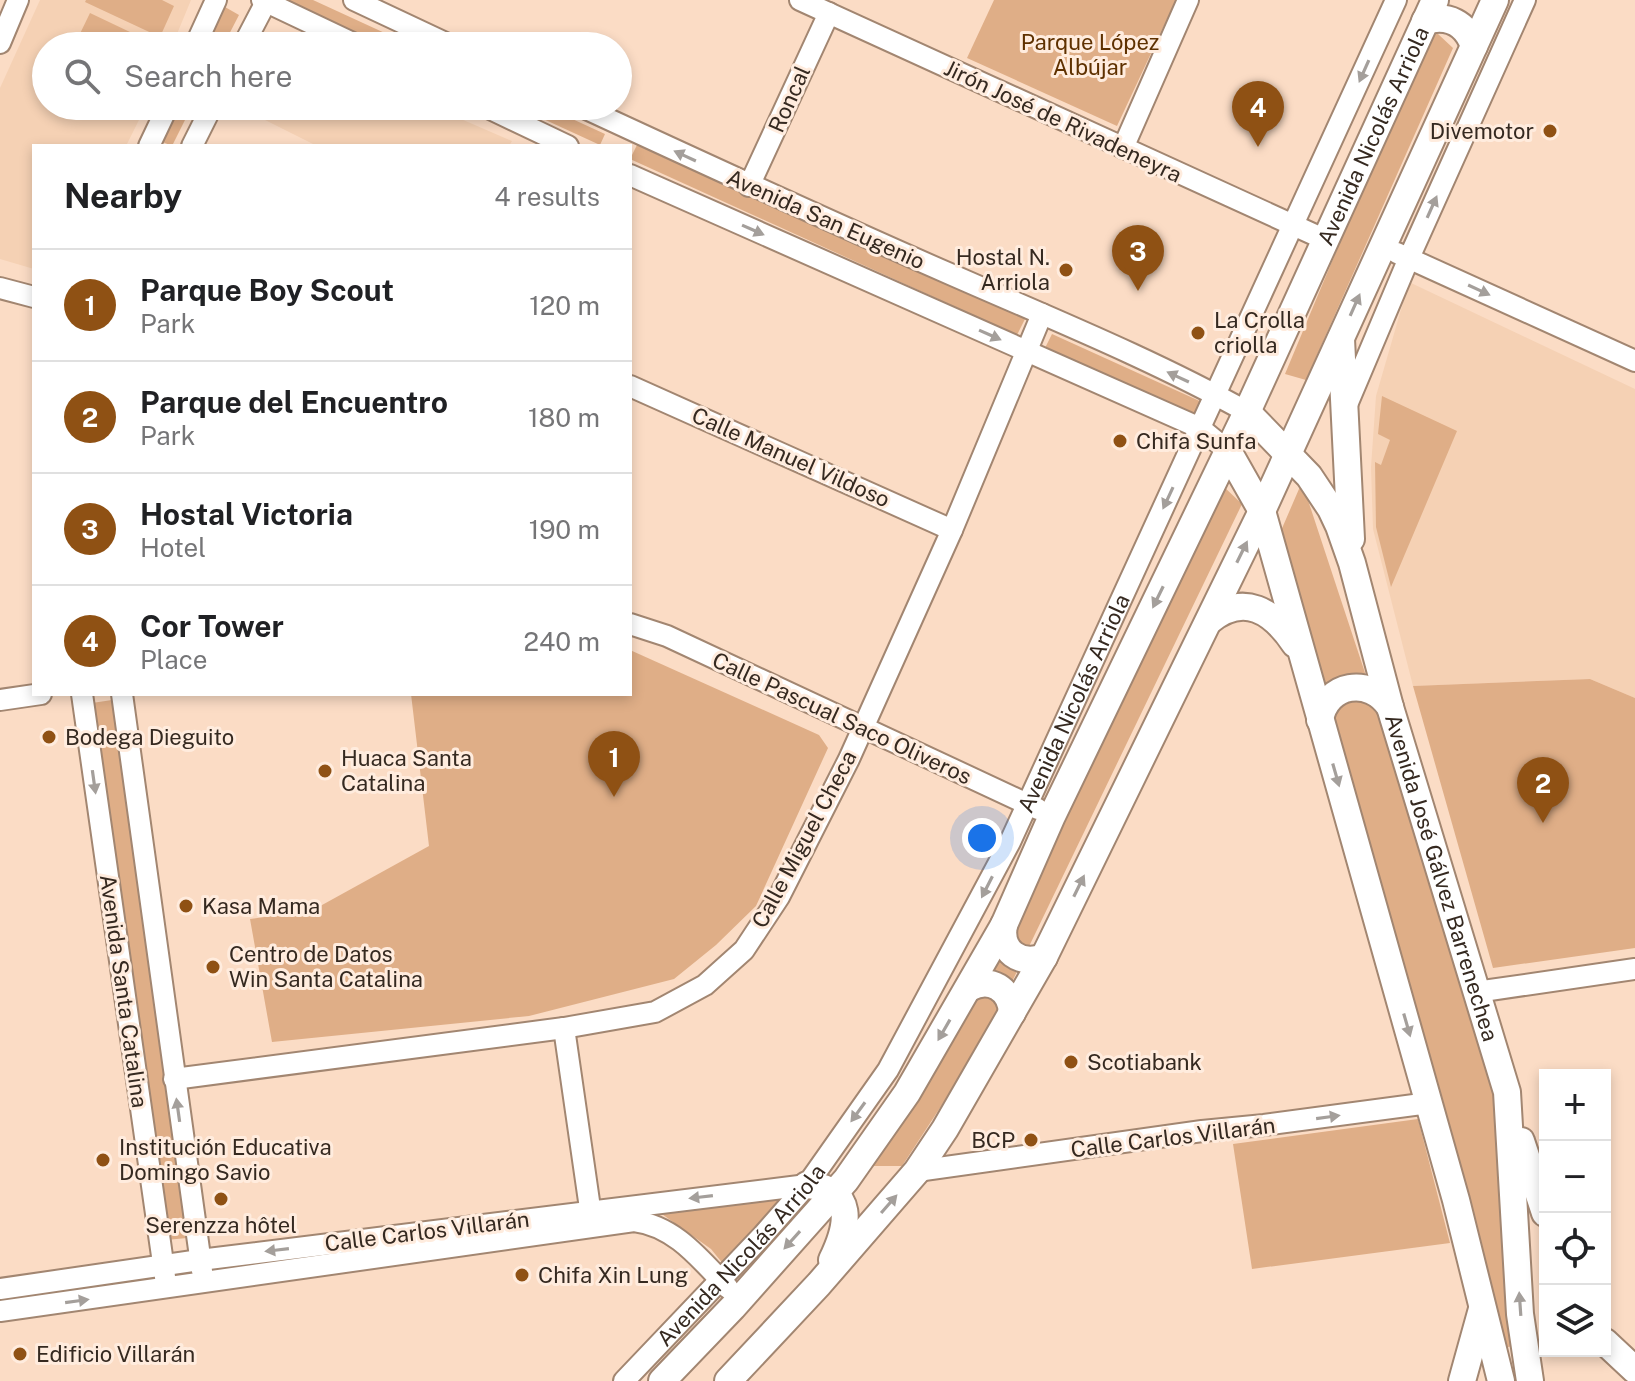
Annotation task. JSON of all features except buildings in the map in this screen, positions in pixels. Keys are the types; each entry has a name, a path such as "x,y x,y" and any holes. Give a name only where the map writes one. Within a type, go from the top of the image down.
{"main road":[{"path":"728,1381 819,1284 917,1171 1044,957 1262,511 1495,0"},
{"path":"1430,11 1440,18 1454,21 1467,31 1474,46"},
{"name":"Avenida Nicolás Arriola","path":"662,1381 733,1307 835,1192 885,1127 969,988 1004,925 1052,816 1247,412 1430,11"},
{"path":"1341,337 1352,563"},
{"name":"Avenida José Gálvez Barrenechea","path":"1247,412 1309,476 1331,509 1352,563 1390,707 1507,1092 1520,1314 1530,1381"},
{"path":"1228,451 1262,511 1429,1103 1501,1381"},
{"path":"1209,621 1232,608 1262,610 1280,624 1303,657"},
{"path":"1320,720 1327,702 1349,687 1376,691 1390,707"},
{"path":"1004,925 1004,941 1013,955 1028,961 1044,957"},
{"path":"969,988 987,982 999,986 1011,1001 1012,1013"},
{"path":"1507,1092 1539,1194"},
{"path":"807,1185 835,1192 844,1211 837,1250 819,1284"},
{"path":"1462,1381 1483,1306"},
{"path":"1611,1348 1635,1370"}],"street":[{"path":"0,43 18,0"},
{"path":"201,32 216,0"},
{"path":"354,0 422,32"},
{"name":"Jirón José de Rivadeneyra","path":"800,0 1326,240"},
{"path":"1123,148 1188,0"},
{"name":"Avenida Nicolás Arriola","path":"624,1381 807,1185 888,1070 979,903 1027,804 1396,0"},
{"path":"1346,407 1525,0"},
{"path":"250,32 265,1 330,32"},
{"name":"Roncal","path":"749,186 829,13"},
{"path":"150,144 161,120"},
{"path":"193,144 205,120"},
{"path":"513,120 564,144"},
{"name":"Avenida San Eugenio","path":"599,120 622,137 749,186 1042,314 1215,394 1247,412"},
{"name":"Avenida San Eugenio","path":"632,176 1200,428 1228,451"},
{"path":"1382,246 1635,361"},
{"path":"0,288 32,296"},
{"name":"Calle Miguel Checa","path":"174,1079 564,1028 655,1012 705,985 744,950 779,897 863,727 952,530 1042,314"},
{"name":"Calle Manuel Vildoso","path":"632,387 952,530"},
{"name":"Calle Pascual Saco Oliveros","path":"632,625 667,636 1052,816"},
{"path":"0,700 32,695"},
{"name":"Avenida Santa Catalina","path":"82,696 166,1288"},
{"name":"Avenida Santa Catalina","path":"122,696 204,1282"},
{"path":"1476,992 1635,969"},
{"path":"564,1028 592,1219"},
{"name":"Calle Carlos Villarán","path":"917,1171 1429,1103"},
{"name":"Calle Carlos Villarán","path":"0,1311 166,1288 807,1185"},
{"name":"Calle Carlos Villarán","path":"0,1289 200,1260 592,1219 634,1221 671,1232 731,1291 733,1307"}],"shaded area":[{"path":"40,0 191,0 178,32 32,32 32,120 139,120 127,144 32,144 32,268 0,259 0,88"},
{"path":"265,120 463,120 512,141 510,144 313,144"},
{"path":"1409,282 1635,389 1635,698 1590,679 1413,686 1373,529 1371,467 1376,396"}],"green space":[{"path":"162,0 174,6 162,32 149,32 85,2"},
{"path":"313,0 383,32 353,32 288,2"},
{"name":"Parque López Albújar","path":"994,0 1176,0 1117,126 967,58"},
{"path":"225,7 239,15 230,32 213,32"},
{"path":"90,13 130,32 81,32"},
{"path":"1427,34 1438,34 1453,48 1306,380 1285,374"},
{"path":"168,120 185,120 173,144 158,140"},
{"path":"546,120 574,120 605,134 598,144"},
{"path":"639,141 1026,317 1017,335 632,160"},
{"path":"1052,334 1204,403 1197,418 1045,348"},
{"path":"1382,396 1457,431 1391,587 1376,527 1375,462 1381,465 1390,440 1378,434"},
{"path":"1302,482 1479,1018 1504,1142 1513,1346 1504,1348 1280,533"},
{"path":"1223,486 1242,504 983,1042 902,1166 866,1166"},
{"path":"632,651 819,735 828,748 756,906 716,945 674,979 529,1016 272,1042 250,919 313,910 429,846 411,696 632,696"},
{"path":"1590,679 1635,698 1635,948 1493,968 1413,686"},
{"path":"112,700 187,1238 166,1240 92,703"},
{"path":"1418,1119 1450,1243 1252,1269 1233,1144"},
{"path":"787,1192 724,1265 711,1249 659,1212"}],"place":[{"name":"Divemotor","path":"1550,131"},
{"name":"Cor Tower","path":"1258,147"},
{"name":"Hostal N. Arriola","path":"1066,270"},
{"name":"Hostal Victoria","path":"1138,291"},
{"name":"La Crolla criolla","path":"1198,333"},
{"name":"Chifa Sunfa","path":"1120,441"},
{"name":"Bodega Dieguito","path":"49,737"},
{"name":"Huaca Santa Catalina","path":"325,771"},
{"name":"Parque Boy Scout","path":"614,797"},
{"name":"Parque del Encuentro","path":"1543,823"},
{"name":"Kasa Mama","path":"186,906"},
{"name":"Centro de Datos Win Santa Catalina","path":"213,967"},
{"name":"Scotiabank","path":"1071,1062"},
{"name":"BCP","path":"1031,1140"},
{"name":"Institución Educativa Domingo Savio","path":"103,1160"},
{"name":"Serenzza hôtel","path":"221,1199"},
{"name":"Chifa Xin Lung","path":"522,1275"},
{"name":"Edificio Villarán","path":"20,1354"}]}
